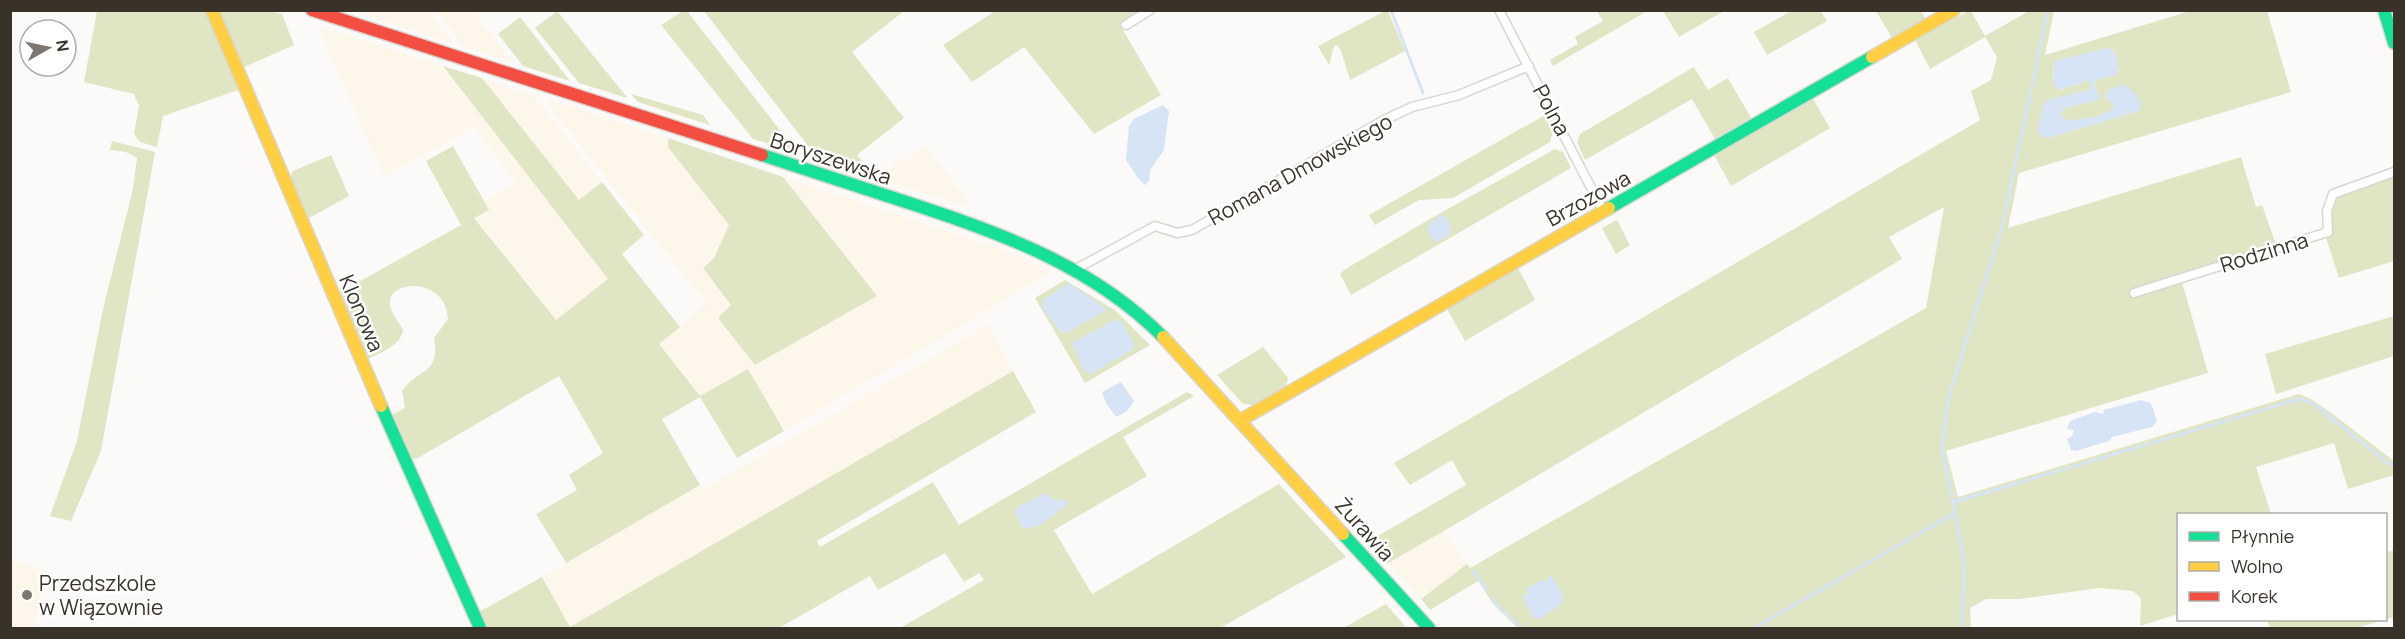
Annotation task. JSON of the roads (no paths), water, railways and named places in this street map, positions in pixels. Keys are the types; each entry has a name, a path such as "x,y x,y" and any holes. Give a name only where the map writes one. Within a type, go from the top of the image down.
{"street":[{"name":"Klonowa","path":"212,10 357,350 480,628"},
{"name":"Boryszewska","path":"312,10 978,225 1076,269 1119,299 1153,327 1272,455"},
{"path":"1126,25 1150,10"},
{"name":"Polna","path":"1499,10 1603,211"},
{"name":"Brzozowa","path":"1241,420 1776,110 1954,10"},
{"path":"2384,10 2394,43"},
{"name":"Romana Dmowskiego","path":"1076,269 1155,225 1177,233 1192,230 1384,120 1412,107 1459,95 1529,66"},
{"name":"Rodzinna","path":"2134,293 2328,232 2327,211 2333,194 2394,172"},
{"name":"Żurawia","path":"1272,455 1429,628"}],"water":[{"path":"2107,48 2111,49 2116,58 2117,74 2096,80 2094,86 2099,95 2098,100 2064,108 2060,115 2067,121 2095,117 2110,111 2114,105 2105,97 2106,94 2112,88 2125,85 2136,95 2141,108 2138,111 2047,138 2042,137 2037,129 2044,103 2051,99 2090,90 2090,80 2058,90 2053,83 2054,61"},
{"path":"1163,105 1169,111 1164,150 1150,170 1149,181 1145,185 1126,160 1129,126 1134,119"},
{"path":"1442,214 1449,222 1451,231 1447,237 1435,242 1427,230 1431,222"},
{"path":"1069,283 1105,308 1105,311 1068,332 1060,332 1042,307 1043,300"},
{"path":"1115,320 1122,322 1134,345 1132,350 1091,374 1085,372 1072,343"},
{"path":"1121,382 1134,401 1127,411 1116,417 1106,403 1102,392"},
{"path":"2141,400 2151,403 2157,421 2152,427 2112,437 2109,441 2076,451 2071,450 2067,439 2072,436 2074,430 2067,429 2070,421 2095,412 2103,414 2104,410"},
{"path":"1046,493 1052,499 1065,500 1069,503 1040,525 1025,529 1015,513 1017,507"},
{"path":"1551,576 1563,595 1562,603 1539,619 1533,618 1522,596 1529,593 1526,589 1542,580 1548,582 1548,577"}],"waterway":[{"path":"1391,10 1423,93"},
{"path":"1962,628 1964,561 1942,447 1948,399 2002,227 2048,10"},
{"path":"1954,502 2299,399 2311,402 2389,464 2394,465"},
{"path":"1754,628 1955,513"},
{"path":"1473,571 1486,589"},
{"path":"1493,598 1498,606 1522,628"}],"place":[{"name":"Przedszkole w Wiązownie","path":"27,595"}]}
